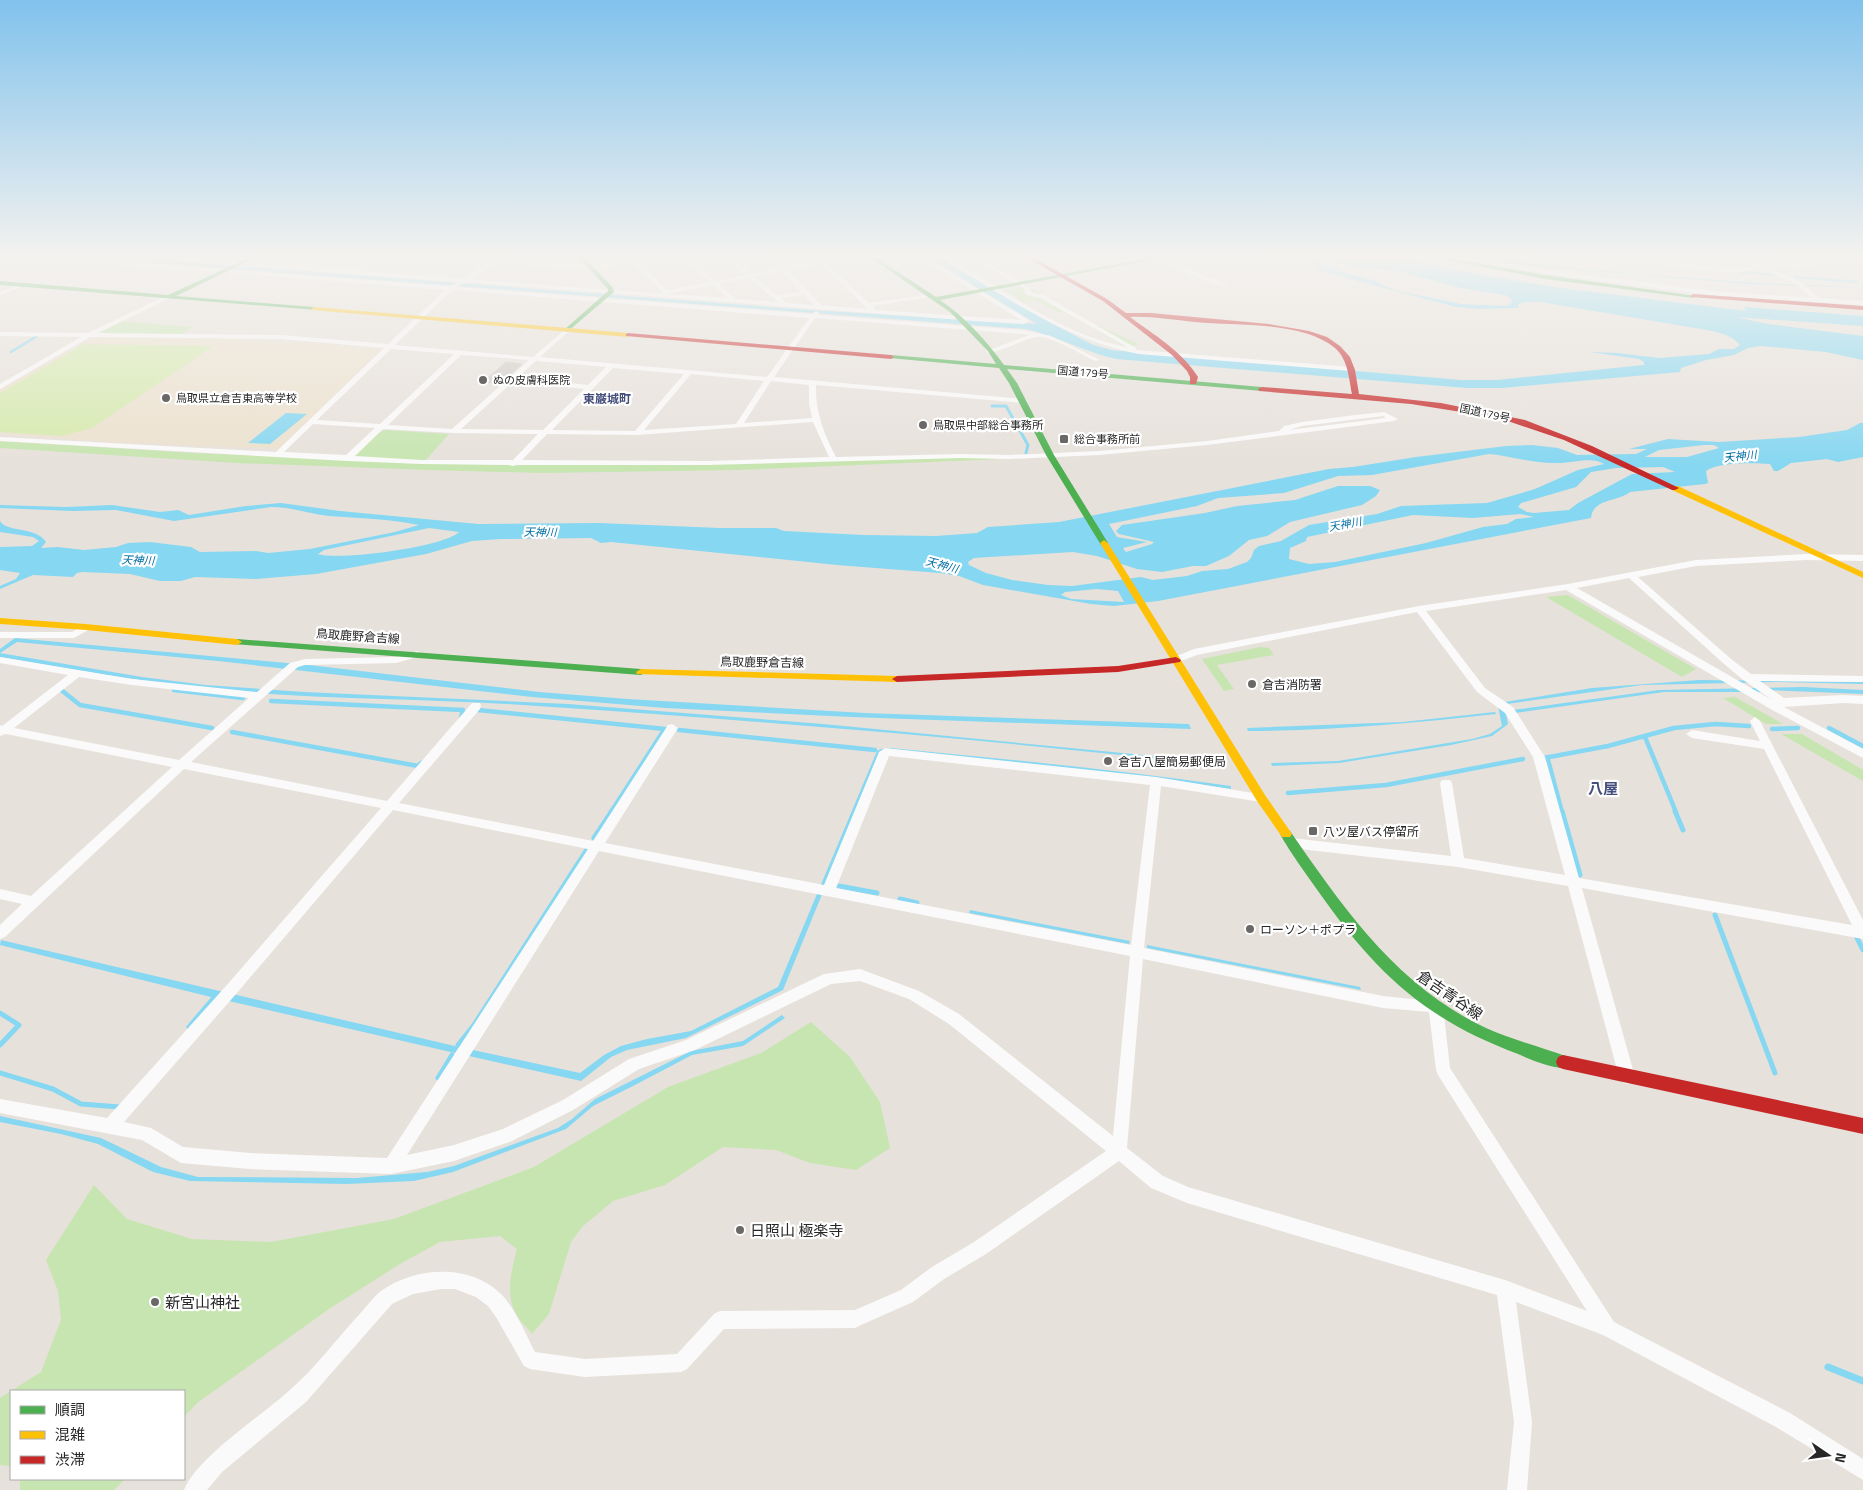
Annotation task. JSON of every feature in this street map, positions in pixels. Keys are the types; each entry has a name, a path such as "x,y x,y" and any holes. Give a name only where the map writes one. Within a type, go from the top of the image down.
{"main road":[{"name":"国道179号","path":"563,328 1355,390 1441,400 1498,410 1576,435 1863,567"},
{"path":"968,328 1000,363 1024,401 1051,457 1176,660"},
{"path":"1141,328 1175,355 1192,376"},
{"path":"1264,328 1302,332 1333,343 1343,353 1351,369 1355,390"},
{"name":"国道179号","path":"1355,390 1482,411 1537,426 1579,443 1863,575"},
{"name":"鳥取鹿野倉吉線","path":"0,621 86,627 257,644 417,654 640,672 889,679 1118,669 1176,660"},
{"name":"倉吉青谷線","path":"1176,660 1291,843 1378,957 1409,987 1436,1006 1471,1028 1511,1047 1550,1059 1863,1126"}],"street":[{"path":"0,387 104,328"},
{"path":"278,454 409,328"},
{"path":"454,431 569,328"},
{"path":"737,427 806,328"},
{"path":"990,328 1039,335 1058,341 1097,360"},
{"path":"1022,332 1024,328"},
{"path":"1067,328 1101,344 1139,352 1351,369"},
{"path":"1097,328 1139,352"},
{"path":"0,334 281,337 1024,401"},
{"path":"989,350 1000,349 1039,335"},
{"path":"347,459 460,352"},
{"path":"512,464 611,366"},
{"path":"637,433 689,373"},
{"path":"513,380 590,387"},
{"path":"813,383 812,395 815,420 834,460"},
{"path":"0,439 347,459 512,464 834,460 960,456 1051,457 1197,444 1281,434 1394,419 1384,414 1302,424 1287,428 1281,434"},
{"path":"310,422 379,428 454,431 637,433 815,420"},
{"path":"1176,660 1194,652 1419,609 1568,587 1696,564 1760,558 1863,558"},
{"path":"1631,575 1780,705 1843,699 1863,700"},
{"path":"1568,587 1755,695 1780,705 1863,754"},
{"path":"1419,609 1481,690 1509,710 1538,757 1627,1077"},
{"path":"0,635 74,635 86,627"},
{"path":"0,933 183,763 294,664 305,662 396,660 417,654"},
{"path":"0,660 178,688 259,696"},
{"path":"2,731 76,673"},
{"path":"1746,677 1863,679"},
{"path":"110,1126 476,706"},
{"path":"1755,721 1863,933"},
{"path":"391,1166 672,728"},
{"path":"2,731 183,763 1383,1002 1436,1006 1443,1070 1608,1328"},
{"path":"1692,734 1767,746"},
{"path":"828,892 885,752 1156,781 1261,798"},
{"path":"1119,1152 1137,952 1156,781"},
{"path":"1446,784 1458,862"},
{"path":"1291,843 1458,862 1863,933"},
{"path":"0,894 34,902"},
{"path":"0,1106 145,1133 181,1155 250,1161 391,1166 454,1153 506,1136 568,1104 634,1064 690,1045 828,978 860,975 914,995 954,1019 1157,1182 1187,1195 1505,1289 1608,1328 1783,1420 1863,1470"},
{"path":"194,1490 215,1465 299,1396 327,1367 386,1298 403,1287 434,1279 455,1280 478,1288 496,1301 530,1360 585,1368 681,1362 720,1320 855,1319 907,1296 1119,1152"},
{"path":"1505,1289 1523,1422 1517,1490"}],"shaded area":[{"name":"鳥取県立倉吉東高等学校","path":"94,337 242,338 245,341 318,343 372,349 380,347 382,349 279,449 107,442 0,434 0,389"}],"green space":[{"path":"107,328 191,328 180,335 94,334"},
{"path":"1091,328 1102,328 1139,344 1127,348"},
{"path":"84,344 213,346 92,428 62,436 0,432 0,393"},
{"path":"386,430 449,434 425,461 356,458 355,455 379,432"},
{"path":"0,441 195,453 465,464 542,465 959,456 1002,459 737,470 543,473 237,463 0,448"},
{"path":"1568,595 1696,669 1682,677 1546,597"},
{"path":"1260,647 1269,648 1274,655 1217,665 1234,689 1224,691 1202,659"},
{"path":"1735,697 1783,724 1766,724 1723,698"},
{"path":"1781,734 1802,734 1863,770 1863,781"},
{"path":"811,1022 850,1057 880,1102 890,1148 856,1170 810,1163 776,1150 723,1147 665,1185 613,1201 582,1227 571,1242 549,1314 532,1334 516,1315 510,1297 510,1280 517,1249 500,1236 440,1242 400,1264 329,1309 197,1403 185,1416 185,1390 13,1390 41,1372 61,1320 58,1291 46,1260 94,1185 127,1219 192,1239 271,1242 394,1219 534,1167 668,1087 761,1053"},
{"path":"10,1392 10,1466 0,1465 0,1398"},
{"path":"20,1480 124,1480 114,1490 20,1490"}],"water":[{"path":"1007,328 1060,328 1091,344 1111,350 1461,380 1497,380 1644,365 1644,362 1639,359 1590,352 1659,358 1709,354 1719,349 1734,349 1740,345 1727,335 1691,328 1796,328 1863,336 1863,360 1826,352 1761,346 1748,348 1734,355 1706,360 1681,368 1680,372 1502,388 1467,388 1116,359 1026,329"},
{"path":"286,413 307,414 270,444 248,443"},
{"name":"天神川","path":"1863,423 1863,457 1838,462 1827,459 1791,463 1778,471 1774,471 1770,464 1755,463 1719,466 1706,471 1708,483 1630,492 1596,507 1591,518 1158,601 1114,606 1091,604 983,585 959,576 940,573 837,565 611,542 601,543 591,538 472,541 426,554 316,574 256,579 195,577 181,581 160,581 130,574 82,572 77,573 73,577 33,575 0,589 0,586 16,579 20,573 0,570 0,547 32,546 39,541 33,537 0,532 0,521 9,527 29,531 41,537 46,542 41,548 58,547 84,550 116,547 128,543 150,542 191,547 200,552 256,551 268,553 310,549 395,532 419,525 385,520 329,516 279,507 174,521 116,510 72,511 0,508 0,505 66,507 112,505 160,512 178,510 189,515 246,506 281,503 340,511 478,524 599,523 720,528 776,528 784,531 864,535 936,536 977,533 988,527 1059,522 1329,469 1506,446 1532,445 1558,448 1577,455 1636,454 1647,449 1629,449 1668,439 1719,442 1799,437 1847,430","holes":["1704,445 1714,445 1719,448 1687,457 1645,457 1659,450","1489,454 1540,462 1558,463 1594,460 1604,464 1578,470 1535,489 1487,503 1401,506 1377,514 1309,525 1281,541 1259,546 1254,550 1247,562 1228,569 1202,571 1187,576 1153,580 1141,577 1072,586 1048,585 1012,580 986,573 969,565 968,562 974,558 1073,552 1097,556 1137,569 1162,572 1193,566 1206,566 1229,556 1249,540 1267,536 1290,522 1362,505 1376,496 1380,490 1370,486 1338,486 1295,500 1237,506 1205,513 1122,525 1116,531 1119,534 1154,542 1126,552 1123,548 1147,542 1117,537 1109,524 1197,506 1218,498 1284,493 1338,476 1372,475","1663,467 1675,472 1632,474 1578,503 1569,510 1534,513 1527,512 1518,507 1521,503 1576,487 1591,472 1616,468","1520,514 1534,517 1516,519 1507,524 1483,527 1426,543 1335,562 1309,564 1289,559 1290,548 1306,541 1307,537 1413,515 1473,518","429,528 459,532 450,538 434,543 391,551 347,556 318,554 324,550","1097,589 1118,591 1124,602 1071,599 1061,595 1065,592"]},
{"path":"15,638 309,665 539,692 628,699 865,713 1189,724 1191,729 852,717 665,708 532,697 218,661 17,642 0,653 0,649"},
{"path":"0,653 142,677 206,685 304,692 568,704 823,724 1216,762 1216,765 962,739 707,718 502,704 255,693 159,682 64,668 0,657"},
{"path":"1699,680 1863,682 1863,684 1777,682 1642,685 1507,704 1505,702 1592,688"},
{"path":"1804,687 1863,690 1863,694 1767,690 1760,692 1664,692 1515,713 1513,710 1659,690"},
{"path":"1498,706 1505,709 1508,724 1492,736 1451,745 1339,763 1272,766 1271,763 1338,761 1472,739 1490,734 1502,726"},
{"path":"1495,712 1496,714 1341,728 1248,731 1247,728 1403,722"},
{"path":"891,748 1146,775 1231,786 1231,789 1160,778 889,750 825,887 783,990 686,1038 627,1050 611,1057 581,1081 469,1056 473,1050 580,1073 604,1055 621,1046 691,1031 778,987 877,751"},
{"path":"970,910 1130,941 1129,944 969,913"},
{"path":"1,940 459,1047 455,1053 211,997 0,945"},
{"path":"1147,945 1360,987 1361,990 1147,948"},
{"path":"782,1015 785,1018 743,1046 692,1055 593,1106 566,1129 453,1172 414,1181 347,1184 190,1181 153,1172 98,1144 61,1134 0,1122 0,1116 101,1138 161,1167 198,1177 357,1178 427,1172 454,1166 558,1128 572,1119 595,1099 691,1051 743,1041"}],"building":[{"path":"506,362 522,364 500,384 483,382"}],"waterway":[{"path":"11,352 37,336"},
{"path":"992,406 1006,406 1028,445 1026,453"},
{"path":"60,689 80,705 212,728"},
{"path":"174,690 243,698"},
{"path":"271,701 463,710 461,718"},
{"path":"478,710 665,729"},
{"path":"1544,758 1608,746 1674,728 1715,724 1749,726"},
{"path":"1772,729 1798,728"},
{"path":"1829,728 1863,746"},
{"path":"611,812 664,730"},
{"path":"679,730 875,750"},
{"path":"232,732 418,766 421,763"},
{"path":"1645,737 1676,812"},
{"path":"1288,793 1386,785 1523,759"},
{"path":"1548,760 1562,812"},
{"path":"594,838 612,811"},
{"path":"1562,811 1580,875"},
{"path":"1675,811 1683,830"},
{"path":"458,1045 474,1025 586,851"},
{"path":"839,886 877,893"},
{"path":"900,899 917,903"},
{"path":"1715,915 1775,1073"},
{"path":"1857,938 1863,950"},
{"path":"189,1027 217,994"},
{"path":"0,1013 19,1025 0,1045"},
{"path":"438,1078 452,1055"},
{"path":"0,1073 53,1089 81,1104 120,1107 122,1105"},
{"path":"1828,1367 1863,1381"}],"traffic: fast":[{"path":"968,328 990,350 1013,383 1050,455 1104,543"},
{"path":"891,357 1262,389"},
{"path":"237,642 641,672"},
{"path":"1286,834 1342,914 1390,970 1424,999 1480,1032 1521,1049 1563,1062"}],"traffic: slow":[{"path":"538,328 628,335"},
{"path":"1675,488 1863,575"},
{"path":"1104,543 1261,798 1286,834"},
{"path":"0,621 86,627 237,642"},
{"path":"641,672 897,679"}],"traffic: jam":[{"path":"1140,328 1174,354 1190,370 1194,377 1193,382"},
{"path":"1280,328 1309,333 1325,339 1338,347 1349,364 1356,397"},
{"path":"628,335 891,357"},
{"path":"1262,389 1411,401 1500,416 1567,438 1675,488"},
{"path":"897,679 1118,669 1176,660"},
{"path":"1563,1062 1863,1126"}],"place":[{"name":"ぬの皮膚科医院","path":"483,380"},
{"name":"鳥取県立倉吉東高等学校","path":"166,398"},
{"name":"鳥取県中部総合事務所","path":"923,425"},
{"name":"総合事務所前","path":"1064,439"},
{"name":"倉吉消防署","path":"1252,684"},
{"name":"倉吉八屋簡易郵便局","path":"1108,761"},
{"name":"八ツ屋バス停留所","path":"1313,831"},
{"name":"ローソン＋ポプラ","path":"1250,929"},
{"name":"日照山 極楽寺","path":"740,1230"},
{"name":"新宮山神社","path":"155,1302"}],"district":[{"name":"東巌城町","path":"607,398"},
{"name":"八屋","path":"1603,788"}]}
